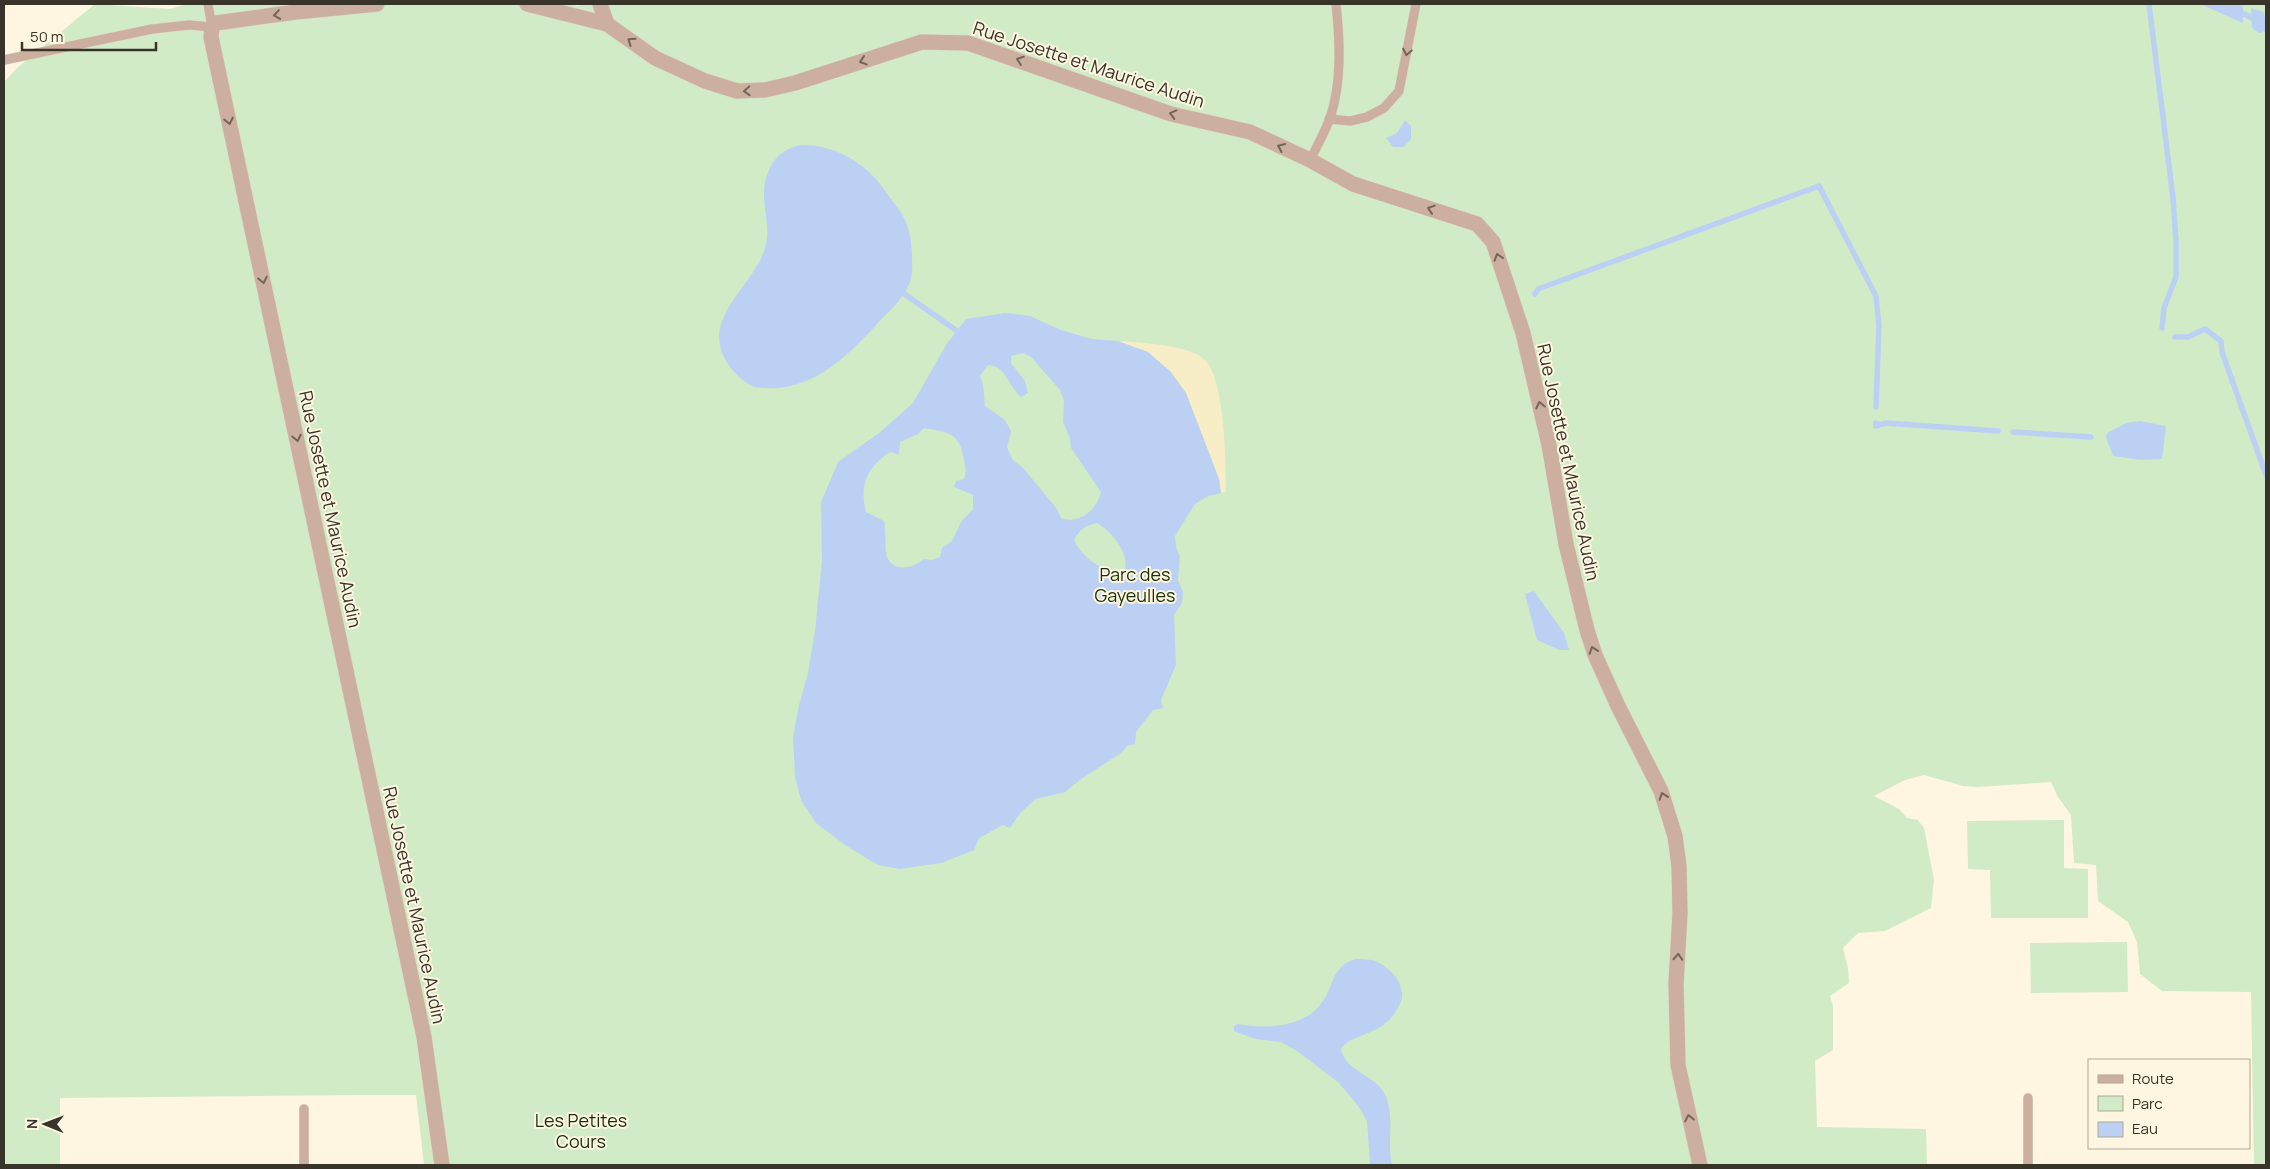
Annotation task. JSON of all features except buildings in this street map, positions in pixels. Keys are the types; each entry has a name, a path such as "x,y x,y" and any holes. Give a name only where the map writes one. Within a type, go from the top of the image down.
{"street":[{"path":"212,27 216,23 377,4"},
{"name":"Rue Josette et Maurice Audin","path":"527,4 606,24 655,58 705,81 737,91 765,90 795,83 922,42 968,43 1171,114 1250,132 1310,160 1353,184 1477,224 1493,242 1523,334 1549,445 1566,544 1595,655 1618,706 1661,791 1675,836 1679,866 1680,904 1676,984 1678,1065 1700,1165"},
{"path":"600,4 606,24"},
{"name":"Rue Josette et Maurice Audin","path":"212,27 213,47 424,1037 442,1165"}],"lane":[{"path":"4,60 152,30 189,25 212,27 208,4"},
{"path":"1310,160 1329,120 1337,94 1336,4"},
{"path":"1329,120 1350,121 1367,117 1384,108 1399,90 1416,4"},
{"path":"2028,1098 2028,1165"},
{"path":"304,1109 304,1165"}],"green space":[{"name":"Parc des Gayeulles","path":"95,4 170,9 186,4 571,4 578,6 580,4 2266,4 2266,1165 2254,1165 2251,992 2162,991 2140,974 2137,942 2128,922 2098,901 2096,865 2074,863 2071,815 2058,797 2051,782 1978,787 1963,786 1924,775 1905,780 1874,796 1899,809 1907,818 1918,820 1924,828 1934,880 1931,908 1885,931 1858,933 1843,948 1848,968 1849,983 1830,996 1833,1006 1833,1050 1815,1061 1817,1127 1926,1129 1927,1165 424,1165 416,1095 367,1095 60,1098 60,1165 4,1165 4,82 18,67"},
{"path":"2064,820 2064,868 2088,869 2088,918 1991,918 1990,870 1968,869 1967,821"},
{"path":"2127,942 2128,992 2031,993 2030,943"}],"sand":[{"path":"1118,341 1177,348 1199,355 1206,361 1212,372 1221,404 1225,443 1226,492 1221,493 1219,479 1186,393 1148,353"}],"water":[{"path":"2200,4 2239,4 2243,7 2243,23"},
{"path":"2251,8 2264,12 2266,27 2262,33 2252,28"},
{"path":"1405,120 1411,126 1411,139 1404,147 1393,147 1386,138 1397,133"},
{"path":"799,145 812,145 836,151 857,162 875,178 904,218 910,234 912,275 906,291 898,302 855,347 828,369 814,378 798,384 781,388 755,387 738,376 725,360 719,340 721,326 726,313 760,261 765,248 767,228 764,190 769,170 781,154"},
{"path":"1005,313 1030,316 1061,330 1092,339 1118,341 1148,352 1171,372 1186,393 1219,479 1221,493 1208,496 1195,504 1175,536 1176,547 1180,556 1178,581 1183,591 1182,603 1174,615 1176,665 1161,700 1163,708 1153,710 1136,732 1135,744 1127,746 1121,753 1081,779 1065,792 1036,799 1020,813 1010,828 1003,825 979,838 974,850 941,863 900,869 878,865 845,845 816,823 801,800 795,777 793,737 808,673 815,631 822,561 821,502 838,462 879,433 913,403 946,345 966,319","holes":["1023,353 1031,357 1060,390 1064,401 1063,422 1070,438 1071,448 1101,492 1092,510 1081,517 1068,520 1061,518 1057,509 1024,469 1012,459 1007,447 1011,431 1005,420 985,406 983,384 980,376 988,365 999,369 1021,397 1028,393 1025,381 1011,363 1011,356","924,428 944,432 958,441 963,455 965,472 964,479 956,481 954,487 973,495 973,509 961,522 952,541 942,548 940,557 931,560 924,559 910,567 899,567 890,562 887,557 884,521 866,512 864,485 870,470 882,458 890,452 899,454 900,442 918,434","1097,523 1108,531 1118,543 1126,562 1125,569 1111,571 1103,568 1089,559 1078,546 1074,540 1076,536 1083,528"]},
{"path":"2140,421 2166,426 2162,459 2141,460 2113,456 2106,437 2107,433 2126,423"},
{"path":"1534,591 1564,633 1569,650 1559,650 1537,640 1525,594"},
{"path":"1356,959 1374,961 1391,971 1399,982 1402,992 1399,1006 1389,1021 1374,1031 1351,1040 1341,1049 1349,1064 1377,1084 1387,1099 1390,1116 1392,1165 1370,1165 1367,1121 1359,1107 1339,1083 1297,1051 1281,1042 1255,1039 1234,1031 1234,1026 1238,1024 1248,1026 1282,1025 1312,1013 1325,998 1337,972 1348,962"}],"waterway":[{"path":"2149,4 2173,198 2176,241 2176,277 2164,308 2162,328"},
{"path":"2238,11 2252,18 2266,30"},
{"path":"1535,294 1538,289 1819,186 1876,296 1879,326 1876,407"},
{"path":"903,293 957,331"},
{"path":"2175,337 2188,337 2205,329 2221,341 2222,352 2266,475"},
{"path":"1876,423 1876,426 1886,423 1998,431"},
{"path":"2013,432 2091,437"}],"park label":[{"name":"Les Petites Cours","path":"581,1130"}]}
